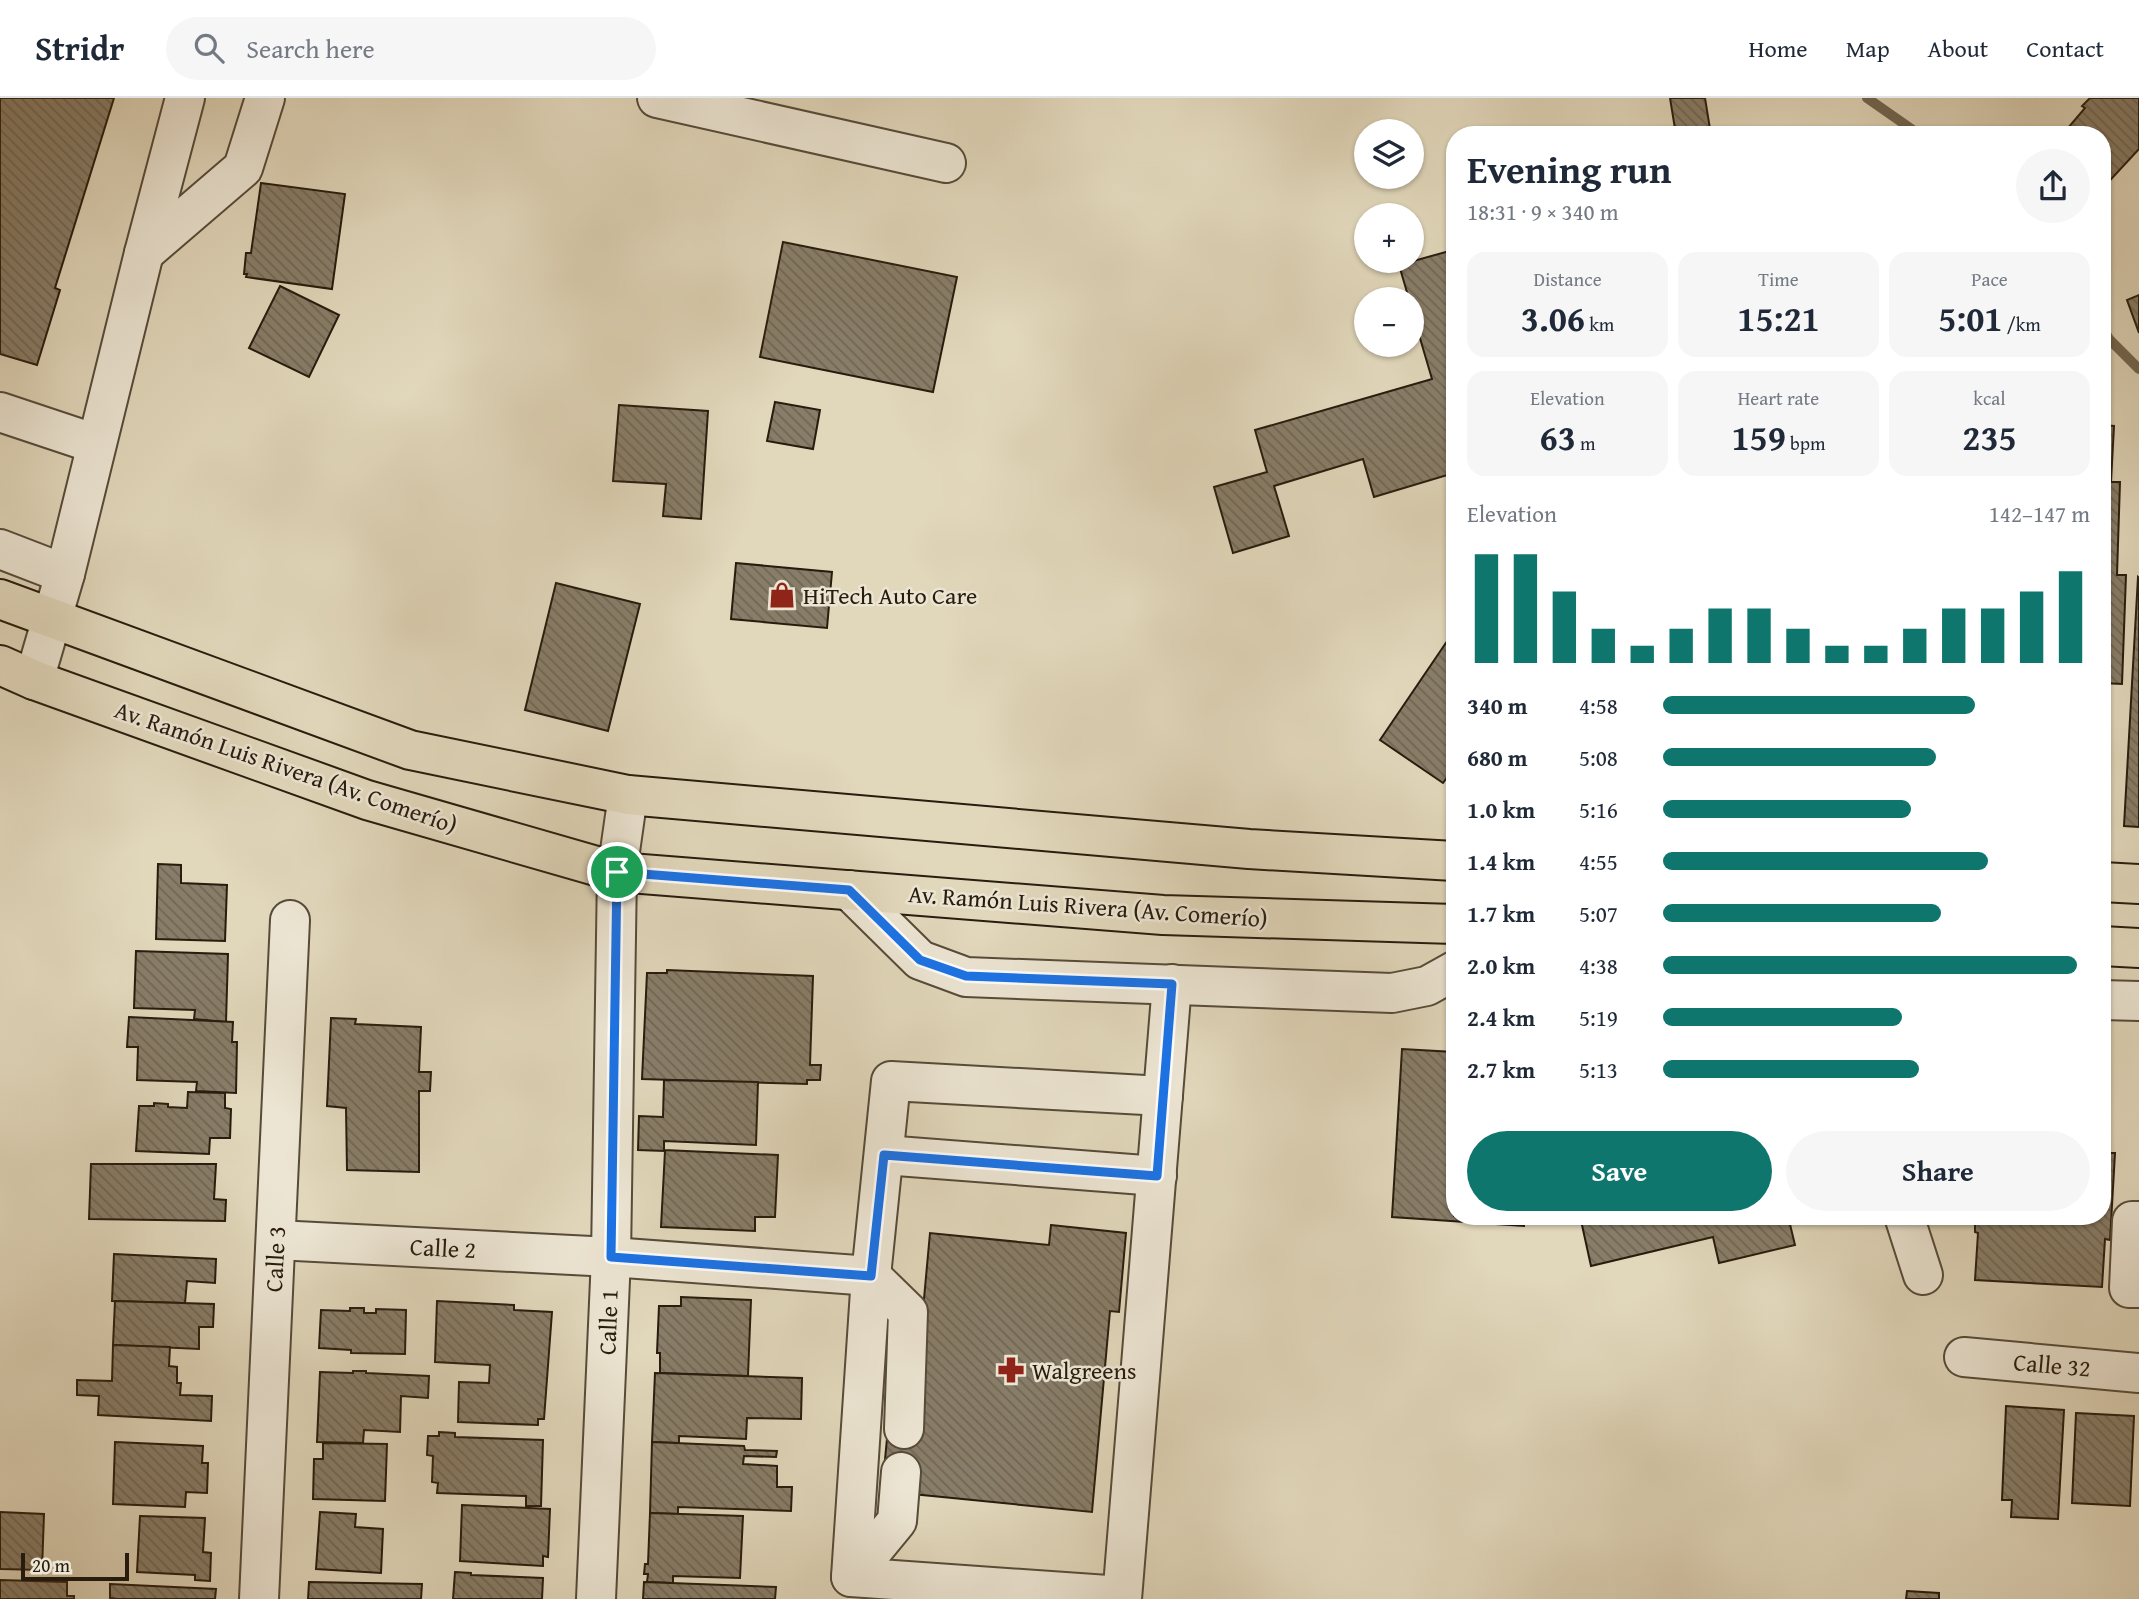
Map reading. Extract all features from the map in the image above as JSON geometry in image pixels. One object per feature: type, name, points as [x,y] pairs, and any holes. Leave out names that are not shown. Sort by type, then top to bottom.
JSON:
[{"type":"main road","points":[[0,599],[410,750],[628,795],[1249,849],[1446,861]]},
{"type":"main road","name":"Av. Ramón Luis Rivera (Av. Comerío)","points":[[17,673],[367,800],[617,872],[1163,915],[1446,924]]},
{"type":"main road","points":[[2111,882],[2139,884]]},
{"type":"main road","points":[[2111,946],[2139,948]]},
{"type":"street","points":[[17,673],[52,619],[184,98]]},
{"type":"street","points":[[144,253],[243,168],[265,98]]},
{"type":"street","points":[[657,98],[946,163]]},
{"type":"street","points":[[0,412],[96,444]]},
{"type":"street","points":[[0,549],[65,574]]},
{"type":"street","name":"Calle 1","points":[[596,1599],[611,1257],[617,872],[628,795]]},
{"type":"street","points":[[849,890],[920,960],[966,976],[1392,993],[1427,986],[1446,975]]},
{"type":"street","name":"Calle 3","points":[[260,1599],[290,919]]},
{"type":"street","points":[[851,1577],[1122,1597],[1172,984]]},
{"type":"street","points":[[2111,1000],[2139,1002]]},
{"type":"street","points":[[851,1577],[871,1276],[891,1081],[1163,1096]]},
{"type":"street","points":[[884,1155],[1157,1176]]},
{"type":"street","points":[[2139,1221],[2132,1221],[2129,1288],[2139,1288]]},
{"type":"street","points":[[1906,1225],[1923,1275]]},
{"type":"street","name":"Calle 2","points":[[276,1240],[611,1257],[871,1276]]},
{"type":"street","points":[[871,1276],[908,1312],[904,1429]]},
{"type":"street","name":"Calle 32","points":[[1964,1357],[2139,1373]]},
{"type":"street","points":[[851,1577],[897,1521],[901,1472]]},
{"type":"building","points":[[0,98],[114,98],[55,288],[60,290],[37,365],[0,354]]},
{"type":"building","points":[[1670,98],[1705,98],[1710,126],[1675,126]]},
{"type":"building","points":[[2090,98],[2139,98],[2139,149],[2111,179],[2111,126],[2070,126],[2085,108],[2082,106]]},
{"type":"building","points":[[261,183],[345,194],[332,289],[246,277],[246,253],[251,253]]},
{"type":"building","points":[[783,242],[957,277],[933,392],[760,357]]},
{"type":"building","points":[[1446,252],[1446,475],[1374,497],[1363,459],[1274,486],[1289,536],[1233,553],[1214,487],[1267,472],[1255,430],[1432,379],[1424,352],[1424,287],[1405,287],[1401,273],[1424,273],[1424,258]]},
{"type":"building","points":[[280,286],[339,315],[309,377],[249,348]]},
{"type":"building","points":[[2139,295],[2139,333],[2127,300]]},
{"type":"building","points":[[775,402],[820,410],[813,449],[767,441]]},
{"type":"building","points":[[619,405],[708,411],[701,519],[663,516],[666,484],[613,481]]},
{"type":"building","points":[[2111,426],[2114,426],[2111,482]]},
{"type":"building","points":[[2111,482],[2120,482],[2117,575],[2126,575],[2122,684],[2111,683]]},
{"type":"building","name":"HiTech Auto Care","points":[[736,563],[832,572],[827,628],[731,619]]},
{"type":"building","points":[[2139,578],[2139,827],[2124,826]]},
{"type":"building","points":[[556,583],[640,604],[608,731],[525,710]]},
{"type":"building","points":[[1446,643],[1446,779],[1443,783],[1380,740]]},
{"type":"building","points":[[158,864],[181,865],[181,883],[227,885],[225,941],[156,939]]},
{"type":"building","points":[[136,951],[228,954],[226,1022],[194,1019],[195,1010],[134,1008]]},
{"type":"building","points":[[667,970],[813,976],[810,1065],[821,1065],[820,1080],[807,1080],[807,1084],[642,1079],[647,973],[667,973]]},
{"type":"building","points":[[129,1017],[233,1022],[232,1042],[237,1042],[236,1093],[196,1091],[197,1082],[137,1080],[138,1047],[127,1047]]},
{"type":"building","points":[[331,1018],[356,1019],[355,1024],[421,1027],[419,1072],[431,1072],[430,1091],[419,1091],[419,1172],[347,1170],[346,1108],[327,1106]]},
{"type":"building","points":[[1402,1049],[1446,1052],[1446,1221],[1392,1217]]},
{"type":"building","points":[[664,1080],[758,1082],[756,1145],[664,1141],[664,1150],[778,1155],[775,1217],[755,1217],[755,1231],[661,1227],[665,1151],[638,1150],[639,1116],[663,1117]]},
{"type":"building","points":[[188,1092],[225,1093],[225,1108],[231,1109],[230,1138],[210,1138],[209,1154],[136,1151],[139,1106],[154,1106],[154,1103],[187,1108]]},
{"type":"building","points":[[2111,1153],[2115,1153],[2111,1223]]},
{"type":"building","points":[[91,1164],[216,1164],[214,1199],[226,1200],[225,1221],[89,1219]]},
{"type":"building","name":"Walgreens","points":[[1051,1225],[1126,1233],[1119,1312],[1110,1311],[1092,1512],[912,1494],[884,1470],[888,1428],[912,1430],[930,1233],[1049,1245]]},
{"type":"building","points":[[1582,1225],[1790,1225],[1795,1245],[1719,1263],[1713,1237],[1591,1266]]},
{"type":"building","points":[[1975,1225],[2111,1225],[2110,1240],[2105,1239],[2102,1287],[1975,1280],[1978,1233],[1975,1232]]},
{"type":"building","points":[[114,1254],[216,1259],[215,1283],[187,1281],[185,1303],[112,1301]]},
{"type":"building","points":[[681,1297],[751,1300],[748,1376],[660,1373],[660,1353],[657,1353],[659,1306],[681,1306]]},
{"type":"building","points":[[115,1301],[214,1304],[213,1327],[199,1327],[199,1349],[113,1345]]},
{"type":"building","points":[[437,1301],[514,1305],[514,1310],[552,1312],[544,1419],[538,1419],[538,1425],[458,1422],[459,1382],[489,1383],[490,1365],[435,1362]]},
{"type":"building","points":[[350,1308],[364,1308],[364,1313],[376,1313],[376,1309],[406,1310],[405,1354],[351,1353],[351,1350],[319,1348],[321,1310],[350,1311]]},
{"type":"building","points":[[113,1345],[170,1347],[169,1366],[177,1367],[177,1383],[181,1383],[180,1395],[212,1396],[211,1421],[98,1415],[99,1396],[77,1395],[77,1380],[112,1381]]},
{"type":"building","points":[[353,1371],[429,1376],[428,1398],[401,1396],[400,1432],[364,1430],[363,1443],[317,1442],[320,1372]]},
{"type":"building","points":[[655,1373],[802,1378],[801,1419],[747,1418],[746,1439],[679,1436],[679,1443],[652,1442]]},
{"type":"building","points":[[2006,1406],[2064,1410],[2058,1519],[2011,1517],[2012,1500],[2002,1500]]},
{"type":"building","points":[[2076,1413],[2134,1416],[2130,1506],[2072,1503]]},
{"type":"building","points":[[439,1432],[455,1433],[455,1437],[543,1440],[541,1506],[526,1506],[526,1496],[437,1493],[438,1483],[432,1482],[433,1456],[427,1455],[428,1436],[439,1436]]},
{"type":"building","points":[[115,1442],[203,1446],[202,1463],[208,1463],[207,1493],[186,1492],[185,1507],[113,1504]]},
{"type":"building","points":[[652,1442],[744,1446],[745,1450],[777,1451],[776,1457],[744,1456],[743,1464],[777,1466],[777,1487],[792,1487],[791,1511],[678,1507],[678,1514],[650,1513]]},
{"type":"building","points":[[323,1443],[387,1444],[385,1501],[313,1499],[314,1459],[323,1459]]},
{"type":"building","points":[[462,1505],[550,1509],[548,1557],[543,1556],[543,1566],[460,1561]]},
{"type":"building","points":[[0,1512],[44,1514],[42,1570],[0,1569]]},
{"type":"building","points":[[320,1512],[356,1514],[355,1527],[383,1529],[381,1573],[316,1569]]},
{"type":"building","points":[[650,1513],[743,1516],[740,1578],[673,1576],[673,1583],[647,1582],[648,1574],[644,1574],[645,1564],[648,1564]]},
{"type":"building","points":[[140,1516],[205,1518],[203,1552],[211,1553],[210,1581],[195,1580],[195,1575],[137,1572]]},
{"type":"building","points":[[455,1572],[543,1578],[542,1599],[453,1599]]},
{"type":"building","points":[[0,1580],[67,1582],[67,1596],[74,1596],[74,1599],[0,1599]]},
{"type":"building","points":[[309,1582],[422,1584],[421,1599],[308,1599]]},
{"type":"building","points":[[644,1582],[776,1587],[775,1599],[643,1599]]},
{"type":"building","points":[[110,1584],[216,1589],[215,1599],[117,1599],[110,1598]]},
{"type":"building","points":[[1907,1591],[1939,1593],[1939,1599],[1906,1599]]},
{"type":"waterway","points":[[1867,98],[1907,126]]},
{"type":"waterway","points":[[2111,341],[2139,369]]},
{"type":"place","name":"HiTech Auto Care","points":[[782,595]]},
{"type":"place","name":"Walgreens","points":[[1011,1370]]},
{"type":"route","points":[[617,872],[849,890],[920,960],[966,976],[1172,984],[1157,1176],[884,1155],[871,1276],[611,1257],[617,872]]}]
